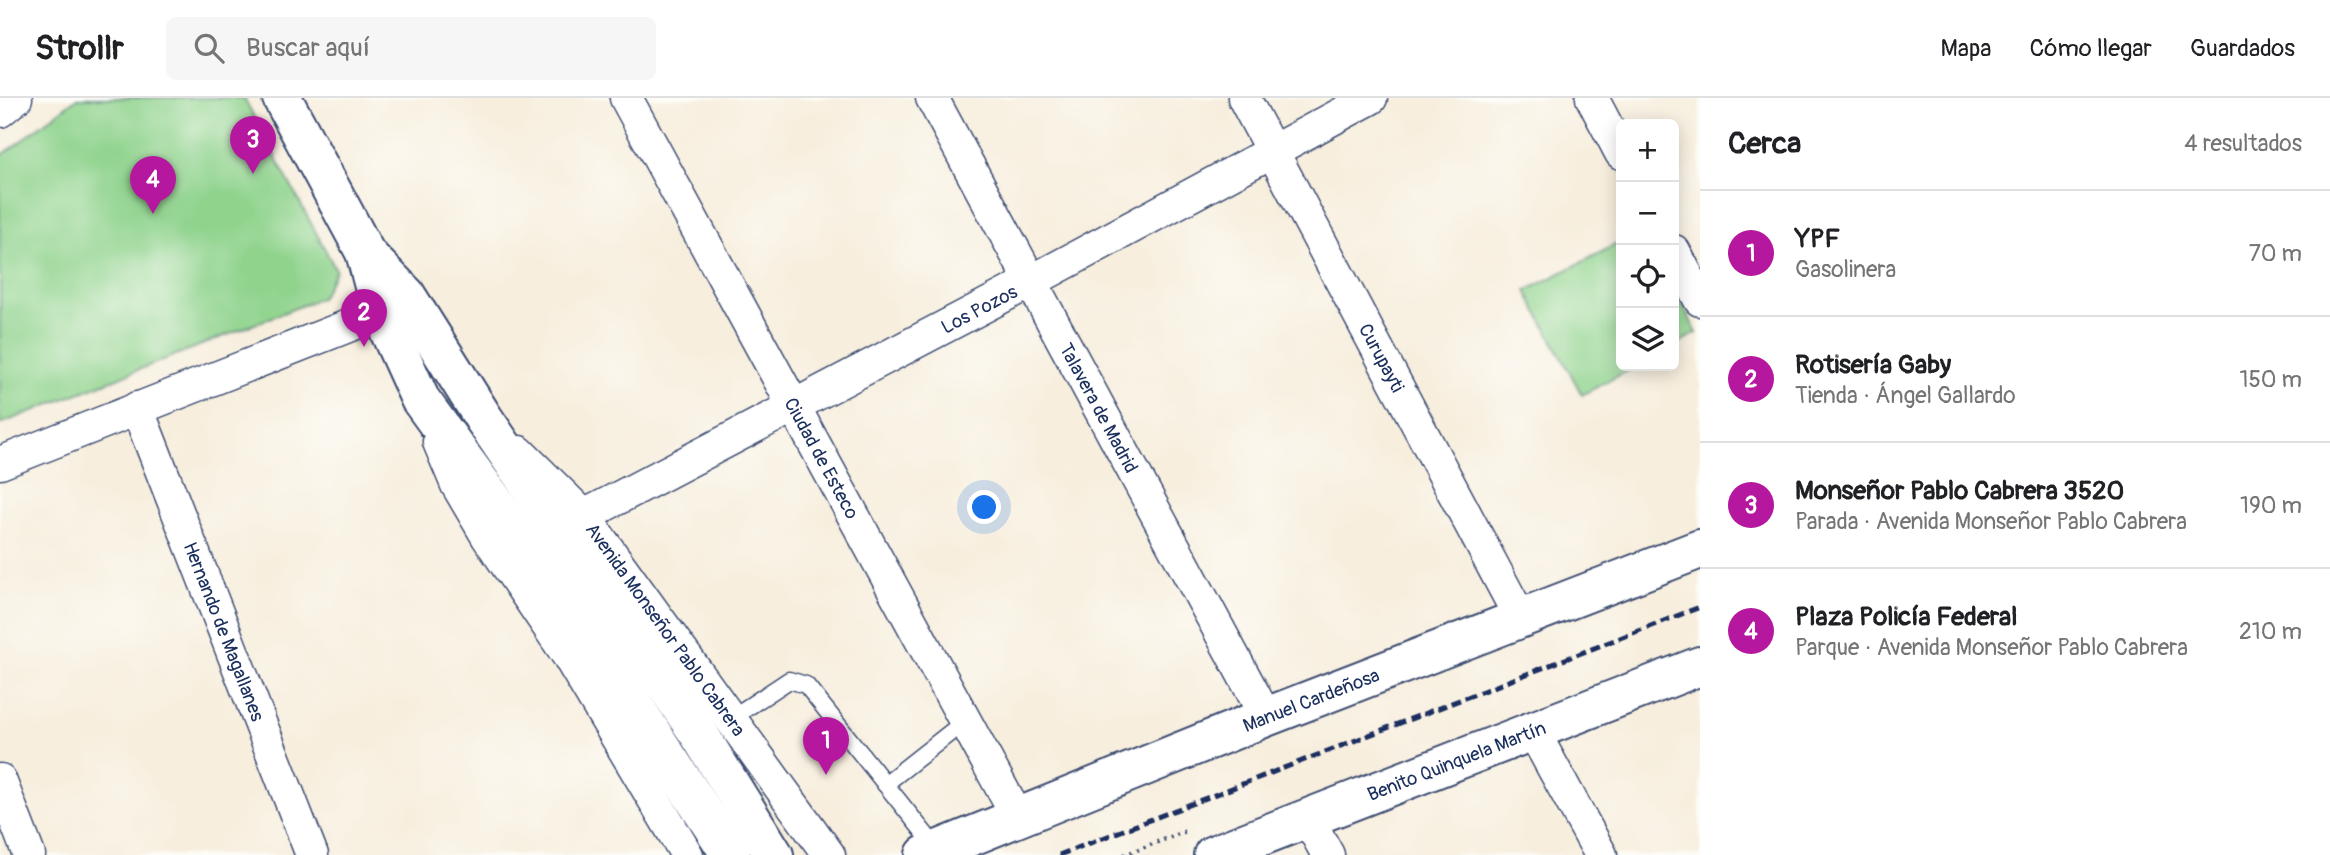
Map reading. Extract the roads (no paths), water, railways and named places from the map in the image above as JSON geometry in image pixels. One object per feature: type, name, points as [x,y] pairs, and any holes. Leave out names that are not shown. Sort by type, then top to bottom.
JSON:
[{"type":"main road","name":"Avenida Monseñor Pablo Cabrera","points":[[282,98],[366,254],[381,313],[420,399],[563,596],[732,855]]},
{"type":"main road","name":"Avenida Monseñor Pablo Cabrera","points":[[366,254],[406,295],[484,419],[668,688],[774,855]]},
{"type":"main road","name":"Manuel Cardeñosa","points":[[932,853],[1266,717],[1700,549]]},
{"type":"main road","name":"Benito Quinquela Martín","points":[[1213,855],[1700,666]]},
{"type":"street","points":[[0,111],[16,98]]},
{"type":"street","name":"Ciudad de Esteco","points":[[626,98],[1018,818]]},
{"type":"street","name":"Talavera de Madrid","points":[[932,98],[1266,717]]},
{"type":"street","name":"Curupayti","points":[[1244,98],[1521,619]]},
{"type":"street","name":"Los Pozos","points":[[584,516],[1273,153],[1371,98]]},
{"type":"street","points":[[1592,98],[1616,144]]},
{"type":"street","points":[[1679,260],[1700,300]]},
{"type":"street","points":[[0,463],[381,313]]},
{"type":"street","name":"Avenida Monseñor Pablo Cabrera","points":[[420,399],[457,485],[487,536],[576,668],[687,855]]},
{"type":"street","name":"Hernando de Magallanes","points":[[137,408],[312,855]]},
{"type":"street","name":"Avenida Monseñor Pablo Cabrera","points":[[484,419],[584,516],[830,855]]},
{"type":"street","points":[[1533,731],[1601,855]]},
{"type":"street","points":[[0,780],[29,855]]},
{"type":"street","points":[[1308,819],[1328,855]]},
{"type":"lane","points":[[730,719],[789,680],[806,685],[885,784],[932,853]]},
{"type":"lane","points":[[885,784],[965,721]]},
{"type":"railway","points":[[1059,855],[1700,607]]},
{"type":"place","name":"Monseñor Pablo Cabrera 3520","points":[[253,174]]},
{"type":"place","name":"Plaza Policía Federal","points":[[153,214]]},
{"type":"place","name":"Rotisería Gaby","points":[[364,347]]},
{"type":"place","name":"YPF","points":[[826,775]]}]
